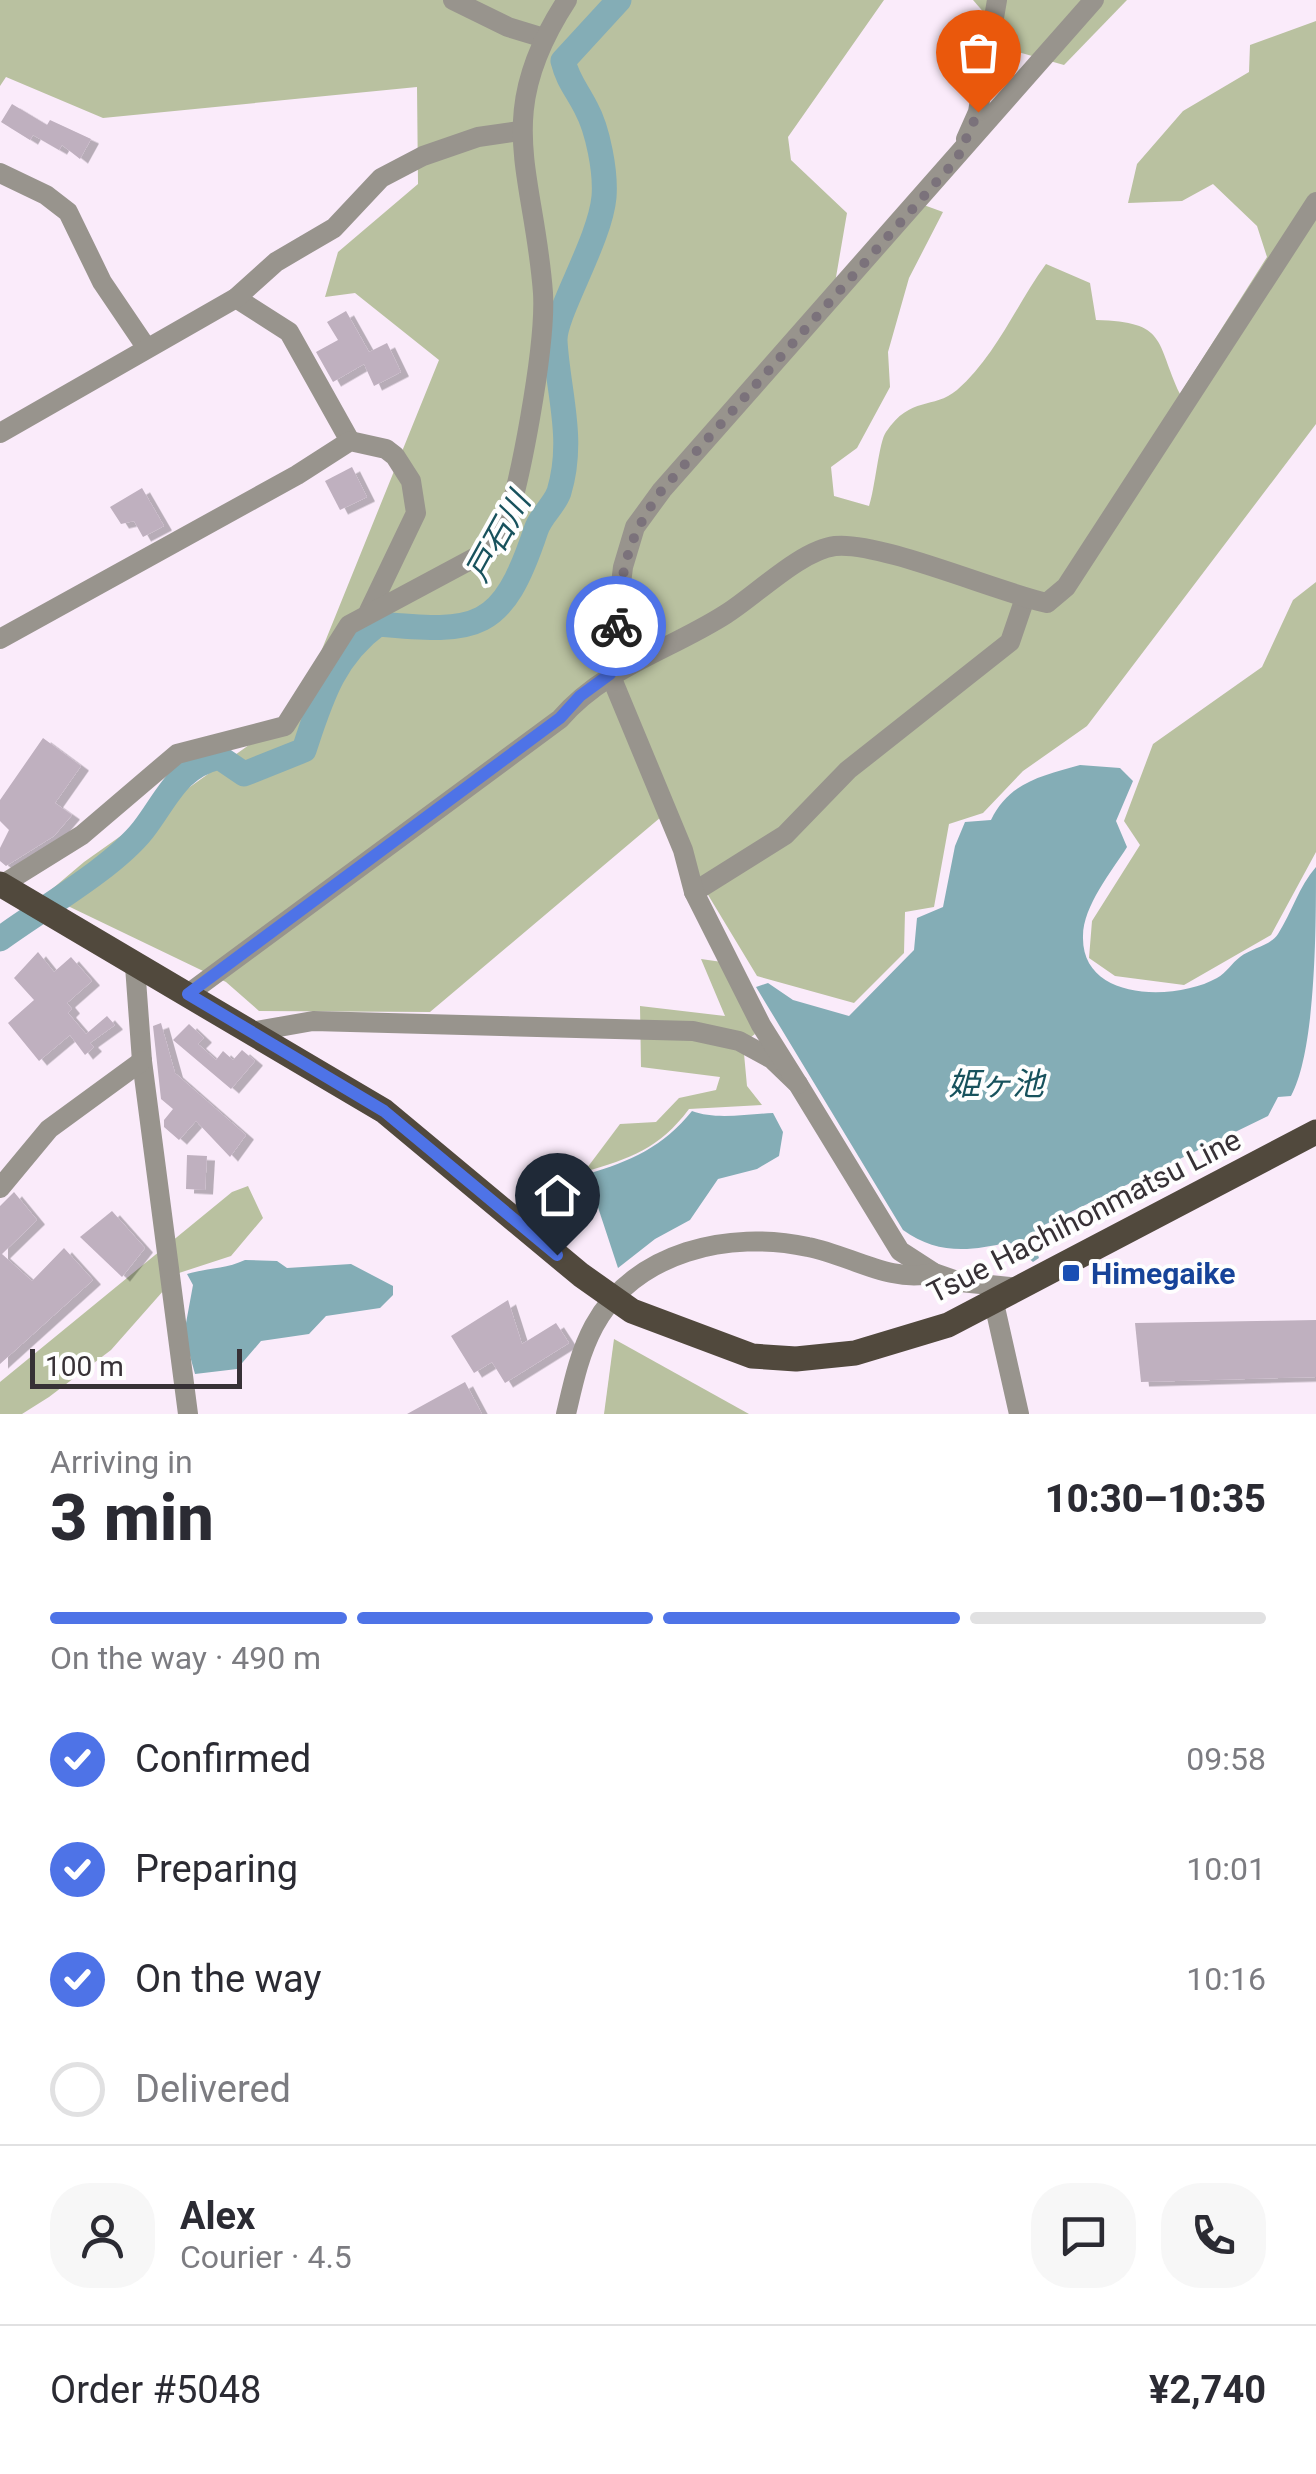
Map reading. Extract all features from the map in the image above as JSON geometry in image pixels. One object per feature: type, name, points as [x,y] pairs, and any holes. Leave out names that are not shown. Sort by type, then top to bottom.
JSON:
[{"type":"main road","name":"Tsue Hachihonmatsu Line","points":[[3,887],[384,1111],[614,1298],[658,1324],[725,1348],[796,1360],[897,1343],[994,1303],[1316,1132]]},
{"type":"street","points":[[453,0],[508,27],[544,38]]},
{"type":"street","points":[[3,887],[82,834],[177,754],[285,726],[349,625],[490,550],[507,524],[530,411],[543,297],[520,131],[533,62],[567,0]]},
{"type":"street","points":[[957,159],[978,112],[997,0]]},
{"type":"street","points":[[1022,1288],[960,1282],[934,1273],[900,1251],[761,1026],[694,892],[683,850],[610,674],[623,567],[635,527],[662,490],[1094,0]]},
{"type":"street","points":[[0,433],[146,346],[236,298],[276,262],[334,228],[381,178],[423,156],[478,137],[520,131]]},
{"type":"street","points":[[0,173],[46,194],[68,212],[102,282],[146,346]]},
{"type":"street","points":[[188,994],[560,718],[580,696],[610,674],[724,616],[812,554],[836,545],[1047,603],[1066,587],[1316,202]]},
{"type":"street","points":[[236,298],[289,332],[350,442]]},
{"type":"street","points":[[0,639],[350,442],[386,448],[395,456],[411,481],[416,514],[369,611]]},
{"type":"street","points":[[694,892],[785,835],[848,770],[1010,642],[1025,598]]},
{"type":"street","points":[[135,966],[142,1061],[188,1414]]},
{"type":"street","points":[[251,1032],[313,1022],[692,1031],[738,1041],[772,1059],[798,1084]]},
{"type":"street","points":[[0,1188],[49,1130],[142,1061]]},
{"type":"street","points":[[566,1414],[576,1369],[594,1326],[614,1298],[655,1262],[726,1243],[772,1240],[812,1247],[914,1278],[934,1273]]},
{"type":"street","points":[[994,1303],[1019,1414]]},
{"type":"green space","points":[[0,0],[884,0],[788,137],[791,160],[847,213],[835,283],[910,200],[943,212],[909,278],[888,352],[890,387],[857,448],[831,467],[834,496],[869,506],[886,432],[904,413],[948,396],[971,377],[1046,264],[1090,283],[1096,320],[1148,330],[1161,348],[1180,394],[1267,257],[1257,226],[1213,184],[1182,201],[1128,203],[1137,164],[1183,111],[1249,72],[1250,45],[1316,21],[1316,424],[1087,726],[1023,771],[983,813],[949,824],[934,907],[905,912],[904,953],[854,1003],[757,976],[661,817],[430,1012],[259,1011],[226,982],[45,895],[84,862],[297,711],[439,360],[355,293],[325,297],[338,252],[418,184],[417,87],[103,118],[6,77],[0,86]]},
{"type":"green space","points":[[973,0],[1127,0],[1064,65],[1018,52]]},
{"type":"green space","points":[[1316,582],[1316,852],[1271,935],[1184,985],[1115,976],[1089,958],[1092,921],[1140,845],[1124,821],[1153,744],[1262,667],[1293,600]]},
{"type":"green space","points":[[701,959],[722,962],[755,1034],[743,1043],[747,1086],[762,1105],[689,1109],[655,1143],[584,1172],[620,1124],[656,1122],[679,1098],[716,1090],[720,1077],[641,1067],[640,1006],[725,1016]]},
{"type":"green space","points":[[248,1186],[263,1218],[231,1256],[179,1273],[111,1350],[22,1414],[0,1414],[0,1382],[232,1192]]},
{"type":"green space","points":[[614,1339],[749,1414],[604,1414]]},
{"type":"water","name":"姫ヶ池","points":[[1080,765],[1120,768],[1133,781],[1116,821],[1127,847],[1093,901],[1084,925],[1087,958],[1097,974],[1114,984],[1156,992],[1199,986],[1217,978],[1240,957],[1275,938],[1316,867],[1313,987],[1299,1075],[1291,1096],[1278,1097],[1268,1116],[1038,1228],[1033,1241],[1039,1258],[1033,1262],[1009,1242],[967,1249],[940,1247],[903,1230],[756,987],[768,983],[793,1000],[849,1016],[914,950],[917,918],[943,907],[955,846],[965,822],[991,820],[1007,797],[1028,782]]},
{"type":"water","points":[[692,1111],[721,1116],[773,1113],[783,1132],[779,1156],[757,1169],[718,1179],[690,1220],[655,1239],[618,1268],[587,1174],[645,1151],[670,1134]]},
{"type":"water","points":[[245,1260],[277,1261],[287,1268],[351,1264],[393,1286],[393,1295],[380,1308],[326,1316],[309,1334],[261,1341],[237,1369],[195,1374],[184,1334],[193,1285],[187,1274]]},
{"type":"building","points":[[12,104],[47,125],[50,120],[91,139],[80,159],[62,145],[59,150],[33,135],[30,140],[1,122]]},
{"type":"building","points":[[346,311],[369,352],[387,343],[401,372],[374,386],[364,364],[333,382],[316,352],[338,340],[327,322]]},
{"type":"building","points":[[352,467],[367,497],[340,510],[325,481]]},
{"type":"building","points":[[142,488],[164,526],[143,537],[134,521],[121,524],[110,507]]},
{"type":"building","points":[[43,738],[81,766],[55,803],[72,815],[54,836],[6,866],[0,861],[0,848],[9,830],[0,821],[0,800]]},
{"type":"building","points":[[38,952],[54,972],[71,957],[92,981],[67,1003],[72,1009],[68,1013],[86,1034],[107,1016],[115,1025],[90,1043],[94,1047],[85,1055],[70,1035],[39,1061],[8,1023],[34,1000],[14,978]]},
{"type":"building","points":[[161,1023],[175,1073],[246,1135],[230,1157],[196,1121],[179,1140],[164,1127],[164,1120],[173,1109],[161,1099],[153,1026]]},
{"type":"building","points":[[189,1024],[204,1038],[198,1044],[216,1060],[223,1051],[233,1060],[242,1050],[255,1061],[231,1089],[173,1040]]},
{"type":"building","points":[[187,1155],[207,1156],[205,1190],[186,1189]]},
{"type":"building","points":[[14,1192],[37,1220],[2,1254],[32,1281],[64,1248],[93,1280],[0,1364],[0,1206]]},
{"type":"building","points":[[112,1211],[145,1248],[122,1277],[80,1237]]},
{"type":"building","points":[[508,1300],[522,1344],[556,1323],[569,1343],[505,1383],[492,1362],[474,1373],[451,1336]]},
{"type":"building","points":[[1316,1320],[1316,1377],[1141,1382],[1135,1323]]},
{"type":"building","points":[[465,1382],[482,1414],[407,1414]]},
{"type":"waterway","name":"戸石川","points":[[0,939],[114,859],[193,768],[219,757],[244,774],[304,750],[339,665],[378,624],[463,625],[482,619],[511,589],[538,525],[559,492],[564,472],[566,435],[555,341],[562,313],[595,234],[604,197],[594,128],[563,61],[619,0]]},
{"type":"way so far","points":[[616,626],[623,567],[635,527],[662,490],[957,159],[978,112]]},
{"type":"place","name":"Himegaike","points":[[1071,1273]]},
{"type":"route","points":[[557,1255],[384,1111],[188,994],[560,718],[580,696],[610,674],[616,626]]}]
